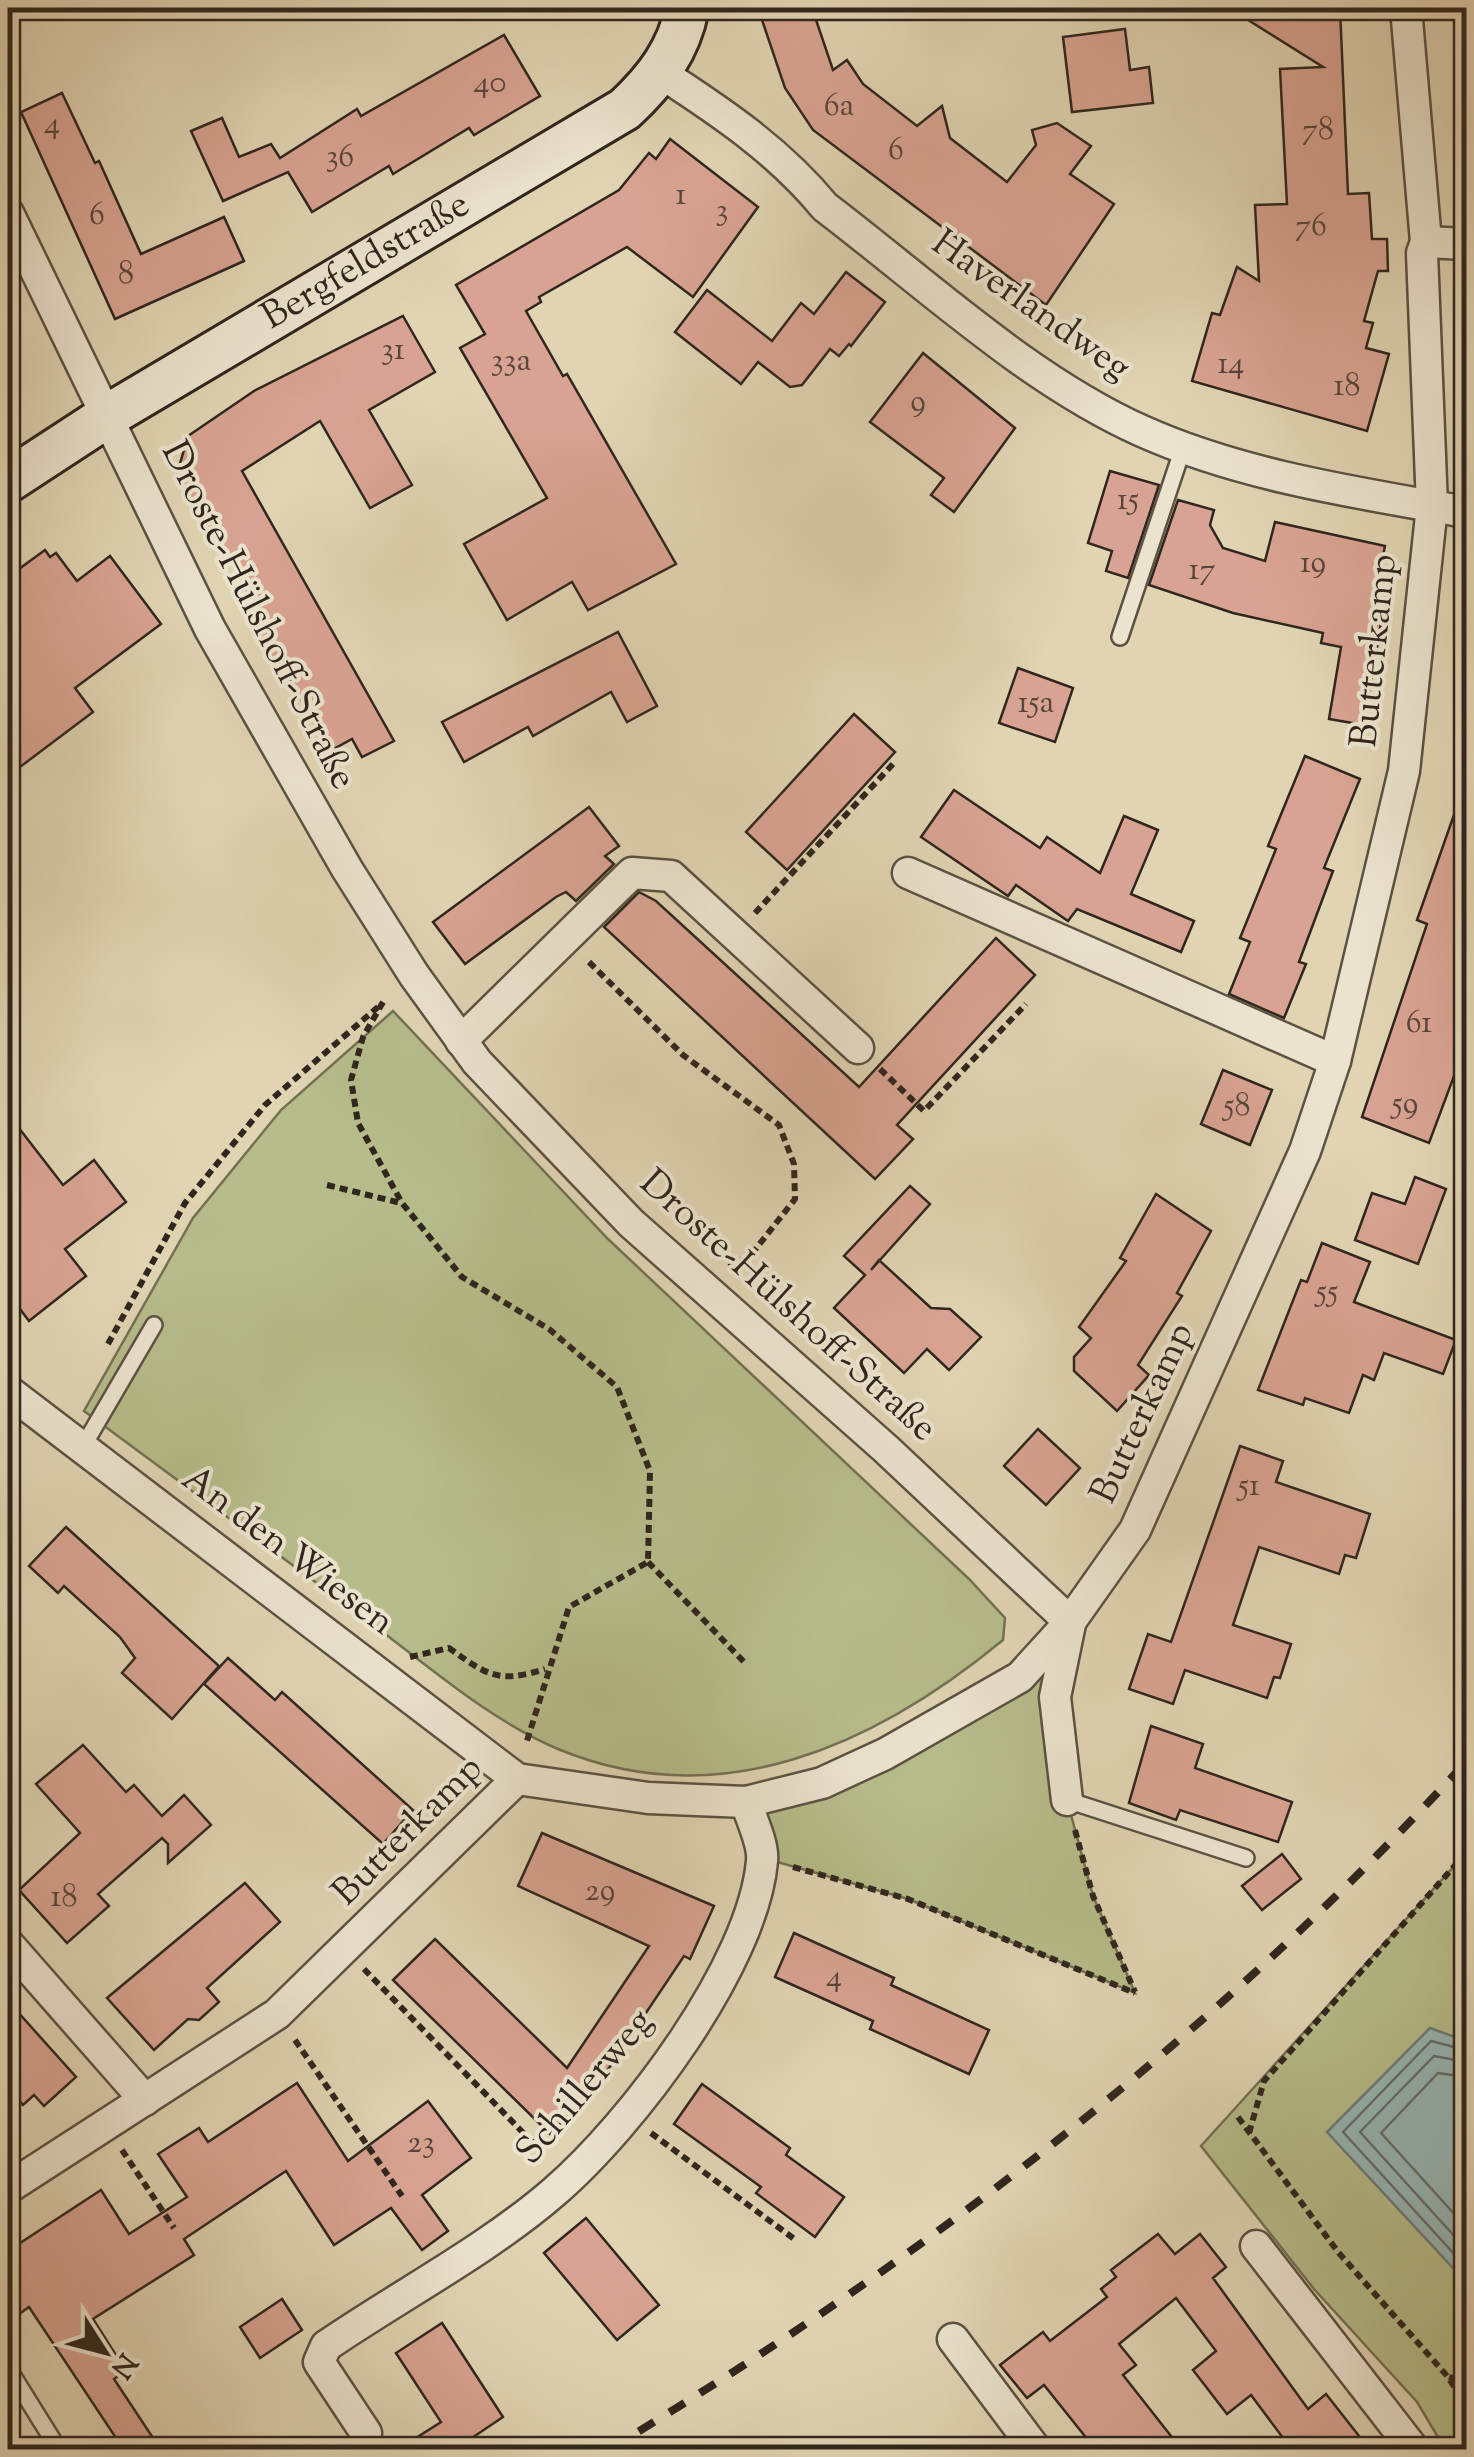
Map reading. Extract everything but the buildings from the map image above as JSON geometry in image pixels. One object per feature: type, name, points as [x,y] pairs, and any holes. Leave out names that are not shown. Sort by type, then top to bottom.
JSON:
[{"type":"street","name":"Bergfeldstraße","points":[[8,481],[110,415],[625,109],[661,72],[684,26],[688,8]]},
{"type":"street","name":"Butterkamp","points":[[8,2188],[277,2014],[346,1951],[517,1779],[648,1798],[746,1802],[822,1783],[886,1754],[1020,1676],[1070,1622],[1135,1530],[1184,1430],[1305,1151],[1335,1061],[1404,772],[1432,506],[1422,253],[1426,242],[1406,8]]},
{"type":"street","name":"Haverlandweg","points":[[661,72],[796,171],[826,206],[1073,394],[1144,432],[1270,473],[1466,512]]},
{"type":"street","name":"Droste-Hülshoff-Straße","points":[[8,213],[110,415],[210,628],[302,795],[414,976],[462,1041],[631,1223],[1070,1622]]},
{"type":"street","points":[[1426,242],[1466,244]]},
{"type":"street","points":[[908,872],[1335,1061]]},
{"type":"street","points":[[462,1041],[632,873],[671,876],[858,1048]]},
{"type":"street","name":"An den Wiesen","points":[[8,1391],[517,1779]]},
{"type":"street","name":"Butterkamp","points":[[1067,1800],[1055,1697],[1070,1622]]},
{"type":"street","points":[[746,1802],[763,1858]]},
{"type":"street","name":"Schillerweg","points":[[366,2433],[319,2362],[326,2346],[552,2194],[626,2115],[683,2039],[722,1976],[747,1926],[763,1858]]},
{"type":"street","points":[[8,1944],[145,2100]]},
{"type":"street","points":[[1256,2246],[1414,2450]]},
{"type":"street","points":[[952,2338],[1036,2450]]},
{"type":"lane","points":[[1120,637],[1184,445]]},
{"type":"lane","points":[[81,1450],[154,1325]]},
{"type":"lane","points":[[1067,1800],[1246,1858]]},
{"type":"lane","points":[[8,2368],[54,2442]]},
{"type":"path","points":[[734,936],[893,764]]},
{"type":"path","points":[[566,940],[683,1055],[779,1125],[794,1164],[795,1200],[751,1256],[727,1267],[718,1300]]},
{"type":"path","points":[[102,1356],[185,1204],[266,1104],[414,976]]},
{"type":"path","points":[[383,1002],[363,1038],[351,1080],[358,1123],[402,1203],[462,1277],[548,1328],[617,1387],[650,1471],[648,1562],[745,1663]]},
{"type":"path","points":[[858,1048],[924,1111],[1026,1004]]},
{"type":"path","points":[[327,1185],[402,1203]]},
{"type":"path","points":[[533,1718],[568,1607],[648,1562]]},
{"type":"path","points":[[391,1680],[412,1654],[449,1648],[488,1676],[516,1678],[546,1668]]},
{"type":"path","points":[[763,1858],[908,1899],[1136,1993],[1093,1896],[1067,1800]]},
{"type":"path","points":[[1249,2134],[1264,2082],[1466,1853]]},
{"type":"path","points":[[346,1951],[536,2145]]},
{"type":"path","points":[[277,2014],[402,2196]]},
{"type":"path","points":[[626,2115],[797,2241]]},
{"type":"path","points":[[1238,2117],[1338,2252],[1448,2377],[1466,2406]]},
{"type":"path","points":[[105,2124],[174,2228]]},
{"type":"path","points":[[1448,2377],[1466,2382]]},
{"type":"green space","points":[[393,1011],[608,1239],[969,1579],[1005,1618],[1003,1640],[903,1710],[850,1738],[794,1759],[737,1772],[679,1775],[619,1768],[558,1749],[482,1706],[84,1411],[193,1218],[281,1110]]},
{"type":"green space","points":[[1070,1622],[1067,1800],[1093,1896],[1135,1993],[908,1899],[763,1858],[746,1802],[958,1713]]},
{"type":"green space","points":[[1466,1853],[1466,2449],[1445,2449],[1417,2402],[1314,2289],[1201,2146]]},
{"type":"water","points":[[1430,2028],[1466,2041],[1466,2282],[1327,2132]]},
{"type":"railway","points":[[608,2450],[840,2301],[1062,2137],[1271,1957],[1371,1862],[1466,1762]]}]
